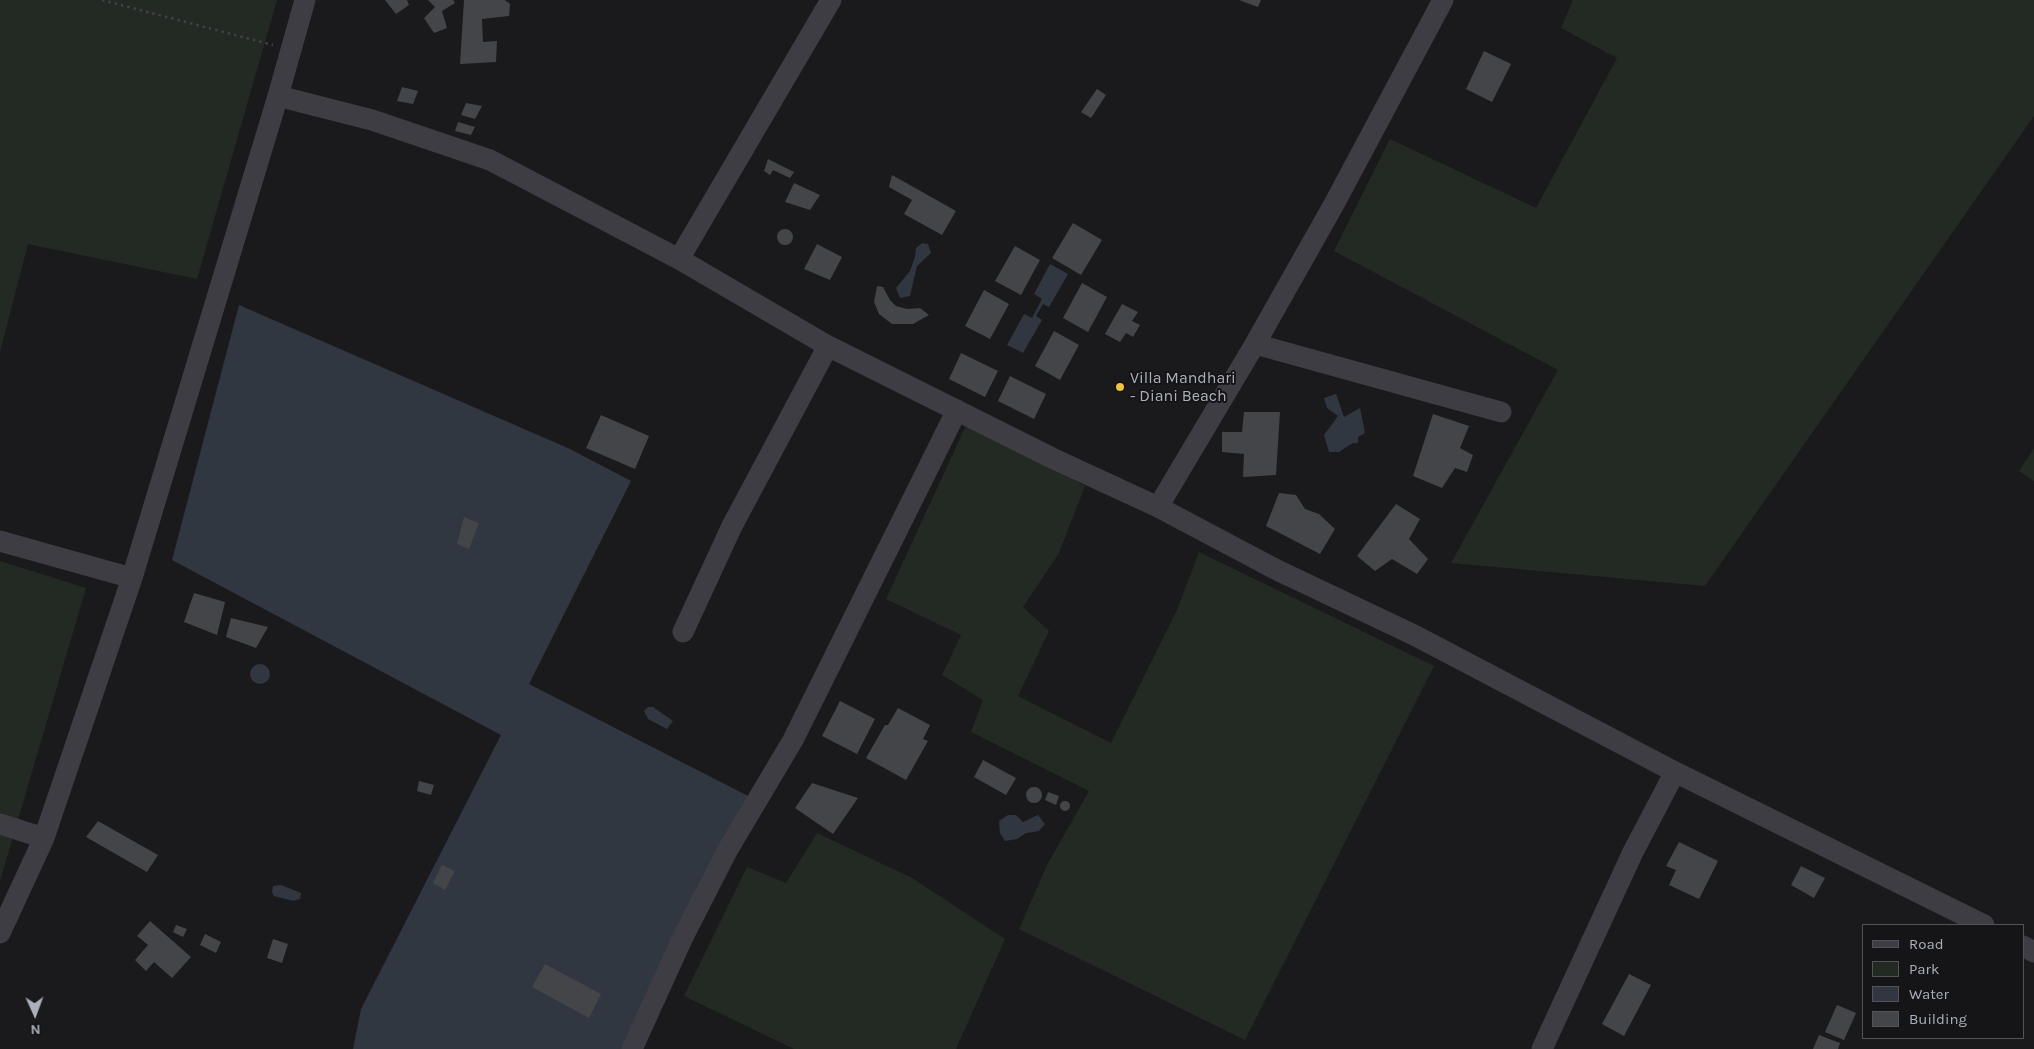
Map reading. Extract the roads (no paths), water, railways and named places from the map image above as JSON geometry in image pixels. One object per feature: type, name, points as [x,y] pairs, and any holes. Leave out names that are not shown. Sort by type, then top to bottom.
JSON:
[{"type":"street","points":[[0,933],[44,838],[132,578],[278,96],[305,0]]},
{"type":"street","points":[[679,260],[831,0]]},
{"type":"street","points":[[1158,507],[1255,344],[1333,206],[1443,0]]},
{"type":"street","points":[[278,96],[372,120],[490,160],[679,260],[828,346],[1052,458],[1158,507],[1277,570],[1414,635],[1675,772],[1982,924]]},
{"type":"street","points":[[1255,344],[1501,412]]},
{"type":"street","points":[[683,632],[732,526],[828,346]]},
{"type":"street","points":[[632,1049],[692,920],[727,851],[801,723],[957,410]]},
{"type":"street","points":[[0,541],[132,578]]},
{"type":"street","points":[[1542,1049],[1634,852],[1675,772]]},
{"type":"street","points":[[0,824],[44,838]]},
{"type":"water","points":[[922,243],[928,244],[931,253],[917,266],[910,296],[900,298],[896,288],[910,271],[916,248]]},
{"type":"water","points":[[1050,264],[1068,274],[1049,307],[1043,304],[1036,316],[1042,320],[1023,353],[1007,345],[1024,314],[1032,318],[1042,299],[1034,294]]},
{"type":"water","points":[[239,305],[570,449],[631,481],[529,684],[752,798],[624,1049],[353,1049],[361,1009],[501,735],[172,560]]},
{"type":"water","points":[[1336,394],[1344,417],[1360,408],[1365,433],[1358,437],[1358,443],[1353,443],[1339,452],[1329,452],[1324,435],[1338,416],[1327,408],[1324,398]]},
{"type":"water","points":[[260,664],[267,667],[270,674],[267,681],[260,684],[253,681],[250,674],[253,667]]},
{"type":"water","points":[[648,707],[653,707],[673,721],[667,729],[648,719],[644,711]]},
{"type":"water","points":[[1008,815],[1016,815],[1023,822],[1038,815],[1045,824],[1039,831],[1026,833],[1017,839],[1005,841],[1000,833],[999,821]]},
{"type":"water","points":[[281,885],[301,893],[300,899],[293,901],[274,896],[272,892],[273,886]]},
{"type":"place","name":"Villa Mandhari - Diani Beach","points":[[1120,387]]}]
